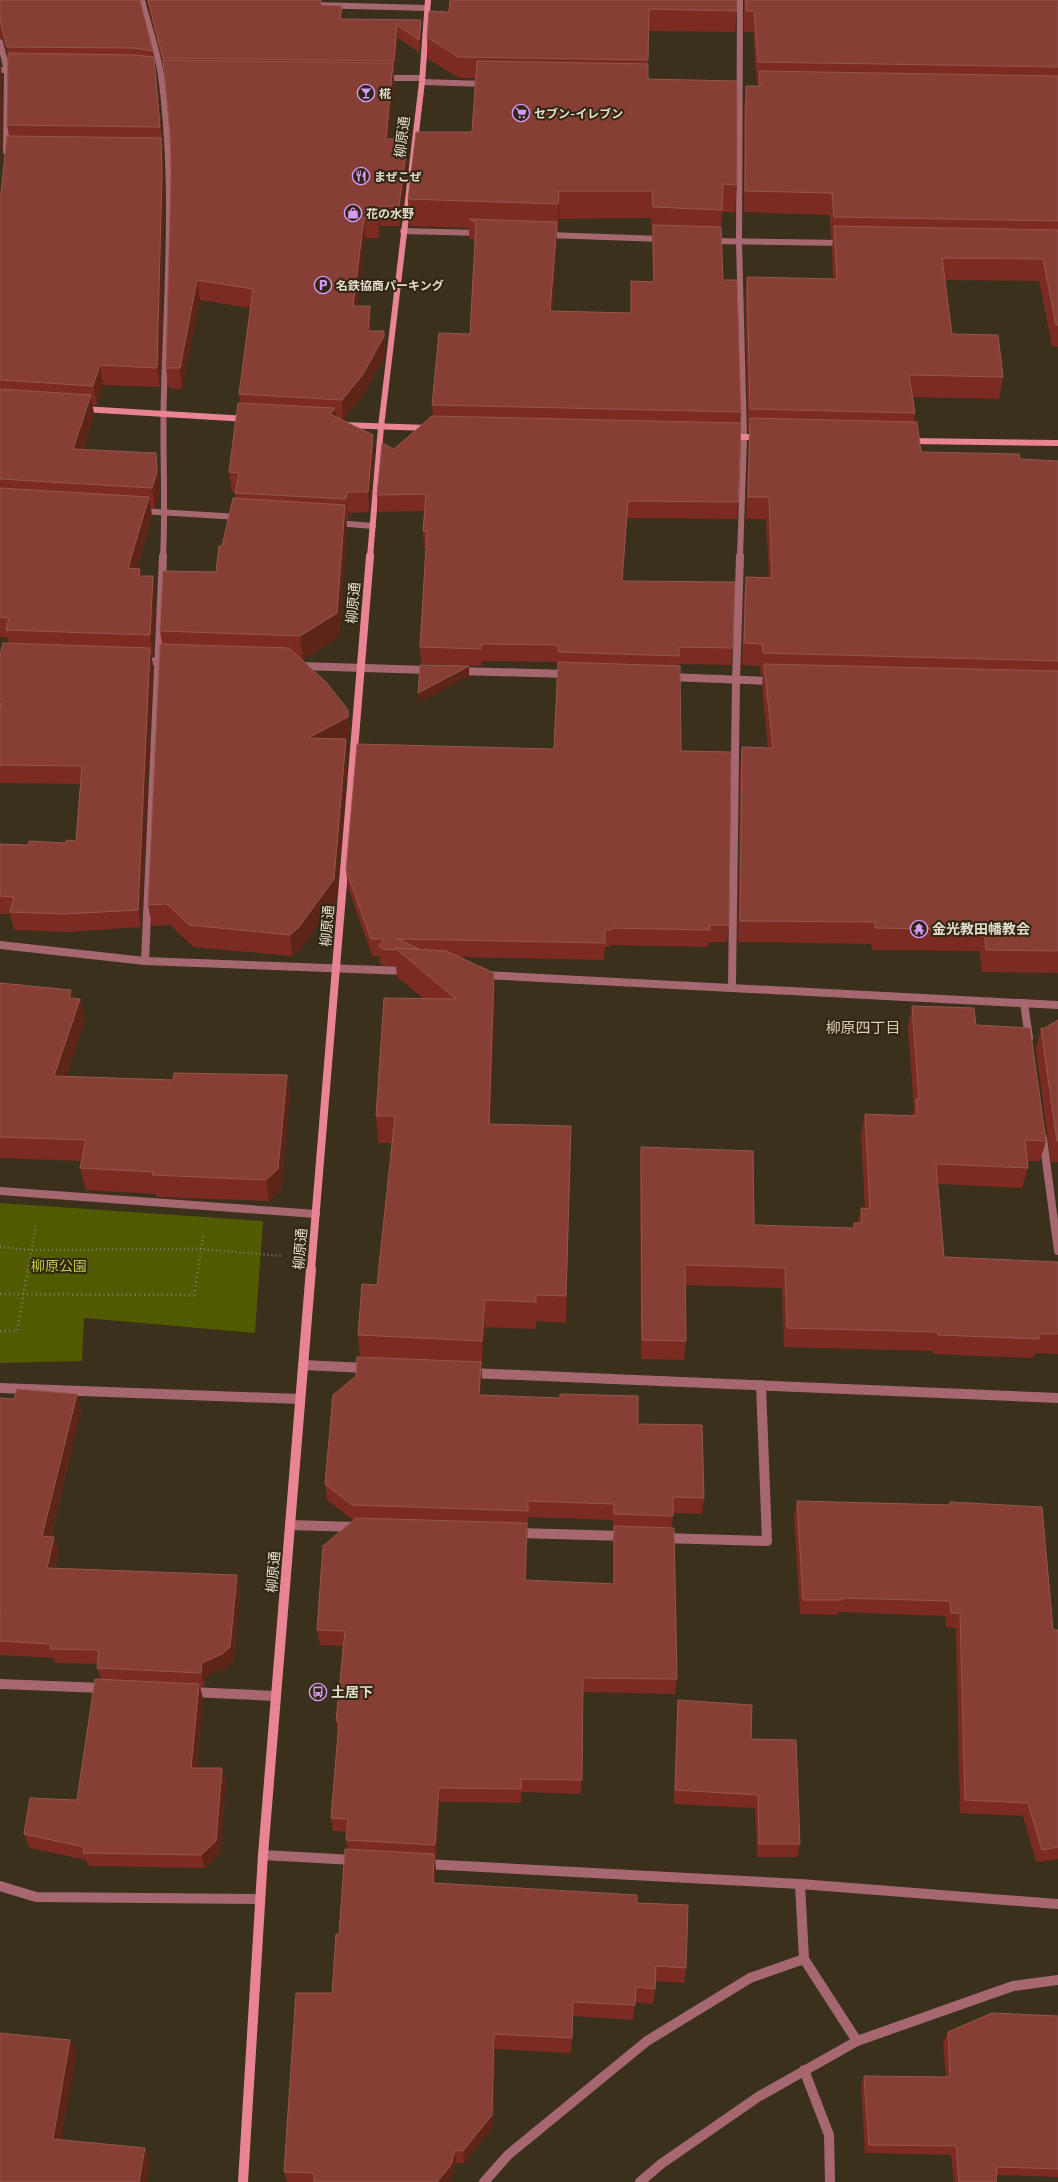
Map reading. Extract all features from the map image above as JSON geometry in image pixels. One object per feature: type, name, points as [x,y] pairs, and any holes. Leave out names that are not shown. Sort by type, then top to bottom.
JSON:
[{"type":"street","name":"柳原通","points":[[243,2182],[263,1855],[381,427],[422,80],[428,0]]},
{"type":"street","points":[[732,986],[736,680],[744,437],[739,242],[741,89],[740,0]]},
{"type":"street","points":[[145,961],[157,661],[165,513],[163,414],[169,208],[168,153],[158,75],[143,1],[151,2]]},
{"type":"street","points":[[309,5],[427,8]]},
{"type":"street","points":[[0,42],[8,70],[3,151],[5,158]]},
{"type":"street","points":[[0,70],[23,70]]},
{"type":"street","points":[[158,75],[169,75]]},
{"type":"street","points":[[374,78],[494,84]]},
{"type":"street","points":[[733,88],[749,89]]},
{"type":"street","points":[[3,151],[14,151]]},
{"type":"street","points":[[160,153],[168,153]]},
{"type":"street","points":[[403,231],[489,234]]},
{"type":"street","points":[[544,235],[669,240]]},
{"type":"street","points":[[700,240],[851,244]]},
{"type":"street","points":[[78,409],[256,420]]},
{"type":"street","points":[[334,424],[436,428]]},
{"type":"street","points":[[720,436],[767,438]]},
{"type":"street","points":[[901,440],[1058,444]]},
{"type":"street","points":[[134,511],[250,518]]},
{"type":"street","points":[[327,523],[373,526]]},
{"type":"street","points":[[133,660],[180,662]]},
{"type":"street","points":[[290,665],[441,670]]},
{"type":"street","points":[[449,670],[577,674]]},
{"type":"street","points":[[664,677],[783,681]]},
{"type":"street","points":[[0,945],[145,961],[415,972]]},
{"type":"street","points":[[478,974],[732,986],[1058,1005]]},
{"type":"street","points":[[1024,1003],[1030,1050]]},
{"type":"street","points":[[1041,1127],[1058,1251]]},
{"type":"street","points":[[0,1191],[316,1214]]},
{"type":"street","points":[[303,1365],[374,1368]]},
{"type":"street","points":[[461,1372],[1058,1398]]},
{"type":"street","points":[[655,1538],[767,1541],[761,1385]]},
{"type":"street","points":[[0,1388],[300,1399]]},
{"type":"street","points":[[290,1525],[369,1528]]},
{"type":"street","points":[[504,1532],[632,1537]]},
{"type":"street","points":[[0,1684],[110,1689]]},
{"type":"street","points":[[181,1692],[276,1696]]},
{"type":"street","points":[[263,1855],[366,1861]]},
{"type":"street","points":[[413,1863],[800,1884],[1058,1904]]},
{"type":"street","points":[[800,1884],[804,1959],[857,2041]]},
{"type":"street","points":[[0,1886],[36,1897],[260,1899]]},
{"type":"street","points":[[484,2182],[508,2155],[647,2041],[750,1978],[804,1959]]},
{"type":"street","points":[[640,2182],[661,2164],[758,2098],[804,2070],[857,2041],[1013,1986],[1058,1980]]},
{"type":"street","points":[[804,2070],[829,2135],[830,2182]]},
{"type":"path","points":[[0,1294],[194,1295],[206,1207]]},
{"type":"path","points":[[0,1247],[31,1250],[201,1250],[312,1258]]},
{"type":"path","points":[[0,1331],[16,1331],[31,1250]]},
{"type":"green space","name":"柳原公園","points":[[0,1203],[263,1221],[255,1333],[84,1318],[82,1361],[0,1363]]},
{"type":"building","points":[[0,0],[140,0],[153,51],[134,48],[7,47],[0,20]]},
{"type":"building","points":[[148,0],[321,0],[321,5],[342,6],[340,19],[421,20],[419,40],[397,25],[394,61],[163,58]]},
{"type":"building","points":[[450,0],[737,0],[737,11],[649,9],[648,60],[458,57],[427,37],[429,11],[449,12]]},
{"type":"building","points":[[746,0],[1058,0],[1058,67],[758,62],[754,11],[746,11]]},
{"type":"building","points":[[8,53],[133,55],[154,57],[160,127],[7,125]]},
{"type":"building","points":[[163,60],[393,63],[386,139],[408,139],[399,206],[379,206],[378,218],[364,218],[353,306],[370,306],[368,331],[384,331],[384,336],[363,374],[342,400],[239,394],[253,289],[197,280],[180,368],[166,368],[171,174],[170,133]]},
{"type":"building","points":[[477,61],[648,64],[648,79],[737,81],[737,185],[723,184],[722,210],[653,207],[652,191],[559,191],[558,204],[408,199],[416,132],[472,132]]},
{"type":"building","points":[[759,71],[1058,76],[1058,221],[834,217],[832,193],[745,191],[746,86],[760,86]]},
{"type":"building","points":[[7,136],[161,138],[162,174],[157,368],[100,365],[93,386],[0,380],[0,194]]},
{"type":"building","points":[[469,219],[557,222],[550,311],[631,313],[631,281],[654,282],[653,225],[721,227],[723,280],[737,280],[741,412],[432,405],[439,333],[470,334],[476,222]]},
{"type":"building","points":[[834,226],[1058,230],[1058,325],[1056,325],[1043,259],[942,258],[952,334],[998,335],[1003,377],[909,375],[915,413],[750,409],[747,277],[837,279]]},
{"type":"building","points":[[0,389],[91,395],[73,449],[156,453],[157,472],[152,488],[0,479]]},
{"type":"building","points":[[238,403],[335,408],[330,414],[373,435],[368,492],[347,492],[346,499],[235,493],[239,473],[229,472]]},
{"type":"building","points":[[432,416],[741,423],[738,502],[628,501],[622,581],[735,582],[733,648],[679,647],[679,656],[558,652],[558,645],[481,644],[481,649],[420,647],[427,531],[423,531],[426,494],[377,495],[382,443],[394,449]]},
{"type":"building","points":[[750,418],[917,422],[921,452],[1019,454],[1020,459],[1058,461],[1058,661],[763,653],[762,644],[744,643],[746,577],[772,578],[769,497],[748,497]]},
{"type":"building","points":[[0,488],[149,497],[128,568],[140,569],[139,576],[153,576],[150,635],[6,630],[9,618],[0,617]]},
{"type":"building","points":[[233,498],[345,505],[337,613],[300,636],[160,631],[163,571],[216,572],[219,546],[222,546]]},
{"type":"building","points":[[3,643],[150,648],[138,910],[65,914],[10,912],[14,897],[0,896],[0,844],[28,845],[29,841],[66,843],[66,840],[76,841],[82,766],[0,765],[0,708],[2,699],[0,699],[0,656]]},
{"type":"building","points":[[160,644],[289,648],[326,682],[348,710],[348,717],[308,738],[346,739],[334,879],[298,928],[290,935],[189,925],[167,904],[148,905]]},
{"type":"building","points":[[558,662],[680,666],[681,751],[731,752],[729,925],[709,925],[710,930],[611,928],[611,930],[605,930],[605,943],[397,939],[419,949],[383,949],[379,946],[384,939],[371,939],[346,870],[357,744],[554,749]]},
{"type":"building","points":[[764,664],[1058,671],[1058,951],[986,950],[984,930],[875,928],[875,922],[740,921],[742,747],[773,748]]},
{"type":"building","points":[[420,665],[469,666],[418,693]]},
{"type":"building","points":[[395,948],[446,951],[494,973],[489,1124],[571,1126],[566,1296],[536,1295],[536,1302],[485,1300],[482,1341],[358,1335],[362,1284],[377,1285],[395,1116],[376,1116],[384,998],[456,999]]},
{"type":"building","points":[[0,983],[71,990],[69,998],[80,999],[54,1076],[173,1080],[174,1073],[287,1075],[278,1169],[266,1180],[152,1175],[153,1172],[80,1168],[86,1140],[0,1137]]},
{"type":"building","points":[[912,1006],[974,1008],[976,1025],[1030,1028],[1046,1141],[1025,1140],[1028,1168],[936,1164],[944,1257],[1058,1262],[1058,1334],[1039,1334],[1039,1339],[938,1335],[938,1332],[787,1328],[785,1268],[685,1265],[686,1341],[642,1340],[641,1147],[753,1151],[754,1225],[854,1228],[854,1223],[862,1223],[861,1208],[870,1209],[865,1114],[917,1116],[916,1099],[919,1099]]},
{"type":"building","points":[[1058,1020],[1057,1141],[1041,1028],[1045,1028]]},
{"type":"building","points":[[357,1357],[481,1362],[479,1395],[560,1398],[560,1394],[638,1396],[638,1424],[702,1425],[704,1498],[673,1497],[673,1516],[614,1514],[614,1504],[528,1501],[528,1511],[352,1505],[325,1484],[333,1395],[356,1376]]},
{"type":"building","points":[[17,1389],[77,1394],[42,1536],[54,1537],[47,1568],[237,1575],[230,1647],[222,1654],[202,1663],[201,1673],[97,1668],[99,1650],[50,1649],[51,1644],[0,1641],[0,1398],[14,1399]]},
{"type":"building","points":[[797,1501],[950,1505],[950,1502],[1042,1507],[1053,1630],[1058,1630],[1058,1847],[1042,1850],[1028,1803],[965,1800],[960,1613],[951,1613],[950,1601],[841,1598],[842,1600],[803,1600]]},
{"type":"building","points":[[356,1518],[527,1523],[525,1580],[614,1584],[614,1526],[674,1528],[677,1679],[583,1678],[582,1780],[521,1779],[521,1789],[439,1788],[435,1845],[346,1840],[348,1819],[331,1818],[339,1721],[336,1721],[345,1631],[317,1630],[323,1546]]},
{"type":"building","points":[[95,1679],[199,1684],[191,1768],[222,1768],[216,1841],[201,1855],[83,1853],[84,1847],[24,1834],[30,1798],[77,1800]]},
{"type":"building","points":[[678,1700],[752,1705],[751,1739],[796,1740],[800,1844],[759,1844],[758,1795],[675,1790]]},
{"type":"building","points":[[345,1849],[434,1854],[433,1883],[637,1895],[637,1903],[688,1905],[686,1968],[656,1966],[655,1989],[636,1987],[635,2005],[573,2002],[572,2038],[494,2034],[492,2115],[463,2151],[455,2150],[451,2165],[437,2182],[314,2182],[314,2173],[284,2172],[296,1993],[332,1993],[336,1934],[339,1934]]},
{"type":"building","points":[[992,2013],[1058,2016],[1058,2169],[997,2167],[996,2182],[959,2182],[956,2146],[869,2145],[864,2076],[950,2077],[948,2032]]},
{"type":"building","points":[[0,2033],[70,2040],[53,2139],[145,2148],[139,2182],[0,2182]]},
{"type":"place","name":"椛","points":[[366,93]]},
{"type":"place","name":"セブン-イレブン","points":[[521,113]]},
{"type":"place","name":"まぜこぜ","points":[[361,176]]},
{"type":"place","name":"花の水野","points":[[353,213]]},
{"type":"place","name":"名鉄協商パーキング","points":[[323,285]]},
{"type":"place","name":"金光教田幡教会","points":[[919,929]]},
{"type":"place","name":"土居下","points":[[318,1692]]},
{"type":"district","name":"柳原四丁目","points":[[863,1027]]}]
